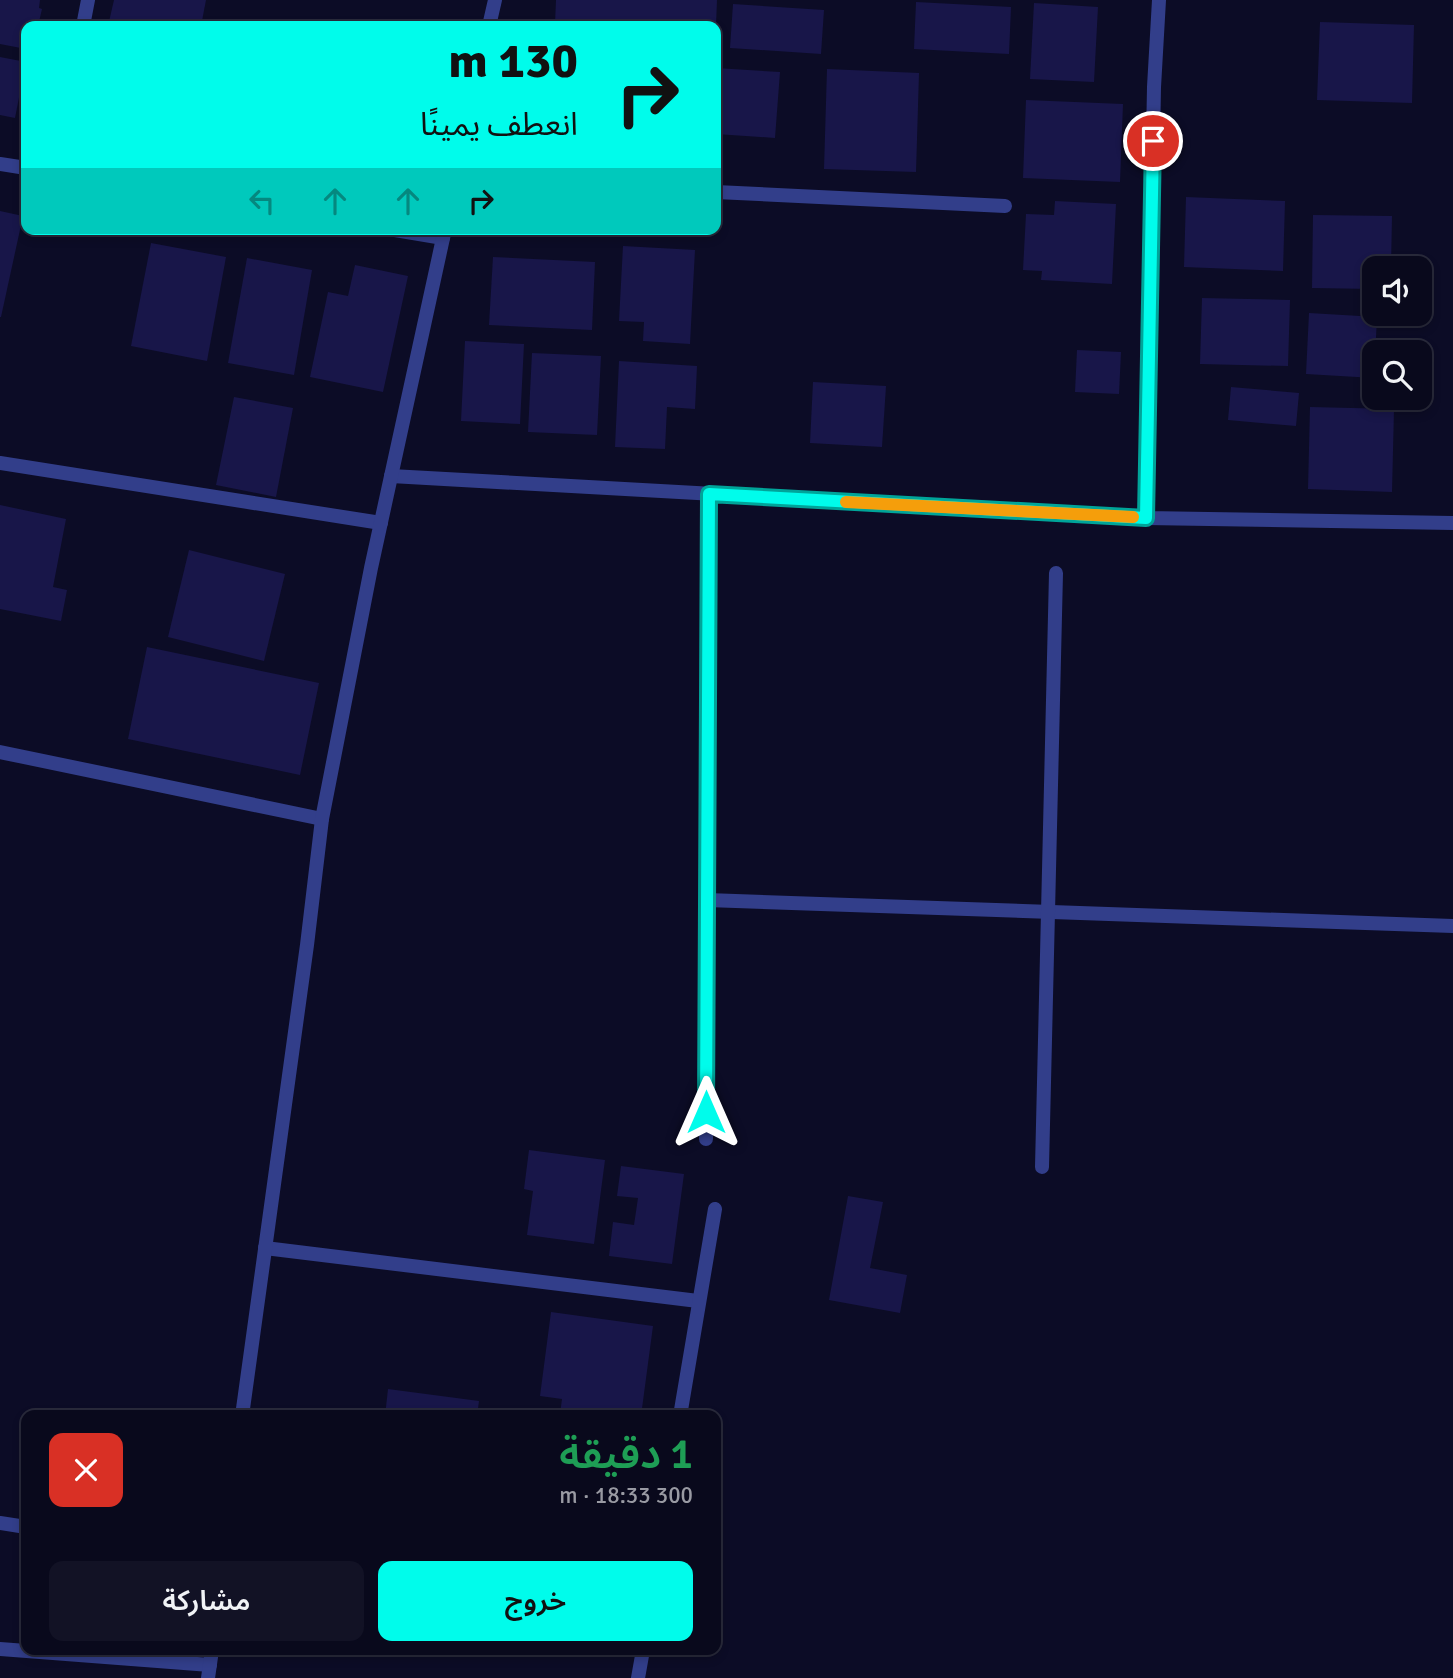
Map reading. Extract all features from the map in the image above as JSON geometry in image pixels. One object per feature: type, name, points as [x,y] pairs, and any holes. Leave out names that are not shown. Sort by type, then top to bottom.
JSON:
[{"type":"street","points":[[84,21],[88,0]]},
{"type":"street","points":[[490,21],[495,0]]},
{"type":"street","points":[[1146,518],[1154,87],[1159,0]]},
{"type":"street","points":[[0,164],[21,167]]},
{"type":"street","points":[[721,191],[1005,206]]},
{"type":"street","points":[[243,1410],[307,945],[321,819],[381,523],[444,235]]},
{"type":"street","points":[[0,463],[381,523]]},
{"type":"street","points":[[391,476],[1146,518],[1453,523]]},
{"type":"street","points":[[706,1139],[709,494]]},
{"type":"street","points":[[1042,1167],[1056,573]]},
{"type":"street","points":[[0,752],[321,819]]},
{"type":"street","points":[[707,900],[1453,926]]},
{"type":"street","points":[[681,1410],[715,1209]]},
{"type":"street","points":[[265,1248],[698,1301]]},
{"type":"street","points":[[0,1523],[21,1526]]},
{"type":"street","points":[[0,1649],[21,1650]]},
{"type":"street","points":[[84,1655],[210,1664]]},
{"type":"street","points":[[638,1678],[642,1655]]},
{"type":"building","points":[[0,0],[40,0],[39,8],[42,9],[39,21],[21,21],[21,48],[0,44]]},
{"type":"building","points":[[114,0],[206,0],[202,21],[109,21]]},
{"type":"building","points":[[556,0],[717,0],[716,21],[555,21]]},
{"type":"building","points":[[916,2],[1011,7],[1009,54],[914,49]]},
{"type":"building","points":[[1034,3],[1098,7],[1094,82],[1030,79]]},
{"type":"building","points":[[733,4],[824,10],[821,54],[730,48]]},
{"type":"building","points":[[1320,22],[1414,25],[1412,103],[1317,100]]},
{"type":"building","points":[[0,57],[21,61],[21,87],[15,118],[0,115]]},
{"type":"building","points":[[721,68],[780,72],[775,138],[721,134]]},
{"type":"building","points":[[827,69],[919,73],[916,172],[824,169]]},
{"type":"building","points":[[1026,100],[1123,104],[1120,182],[1023,178]]},
{"type":"building","points":[[1186,197],[1285,201],[1283,271],[1184,267]]},
{"type":"building","points":[[1055,201],[1116,204],[1112,284],[1041,280],[1042,271],[1023,270],[1026,214],[1054,215]]},
{"type":"building","points":[[0,211],[21,216],[21,225],[0,317]]},
{"type":"building","points":[[1313,215],[1392,216],[1391,256],[1362,256],[1362,289],[1312,288]]},
{"type":"building","points":[[151,243],[226,257],[207,361],[131,346]]},
{"type":"building","points":[[623,246],[695,250],[690,344],[643,341],[644,322],[619,321]]},
{"type":"building","points":[[493,257],[595,262],[592,330],[489,325]]},
{"type":"building","points":[[247,258],[312,270],[294,375],[228,363]]},
{"type":"building","points":[[355,265],[408,276],[383,392],[310,377],[328,292],[348,296]]},
{"type":"building","points":[[1202,298],[1290,300],[1288,366],[1200,364]]},
{"type":"building","points":[[1309,313],[1362,316],[1362,326],[1377,326],[1376,340],[1362,340],[1362,377],[1306,374]]},
{"type":"building","points":[[465,341],[524,344],[520,424],[461,421]]},
{"type":"building","points":[[1077,350],[1121,352],[1119,394],[1075,392]]},
{"type":"building","points":[[532,353],[601,356],[597,435],[528,432]]},
{"type":"building","points":[[619,361],[697,366],[695,409],[667,407],[665,449],[615,447]]},
{"type":"building","points":[[813,382],[886,386],[882,447],[810,443]]},
{"type":"building","points":[[1231,387],[1299,393],[1296,426],[1228,420]]},
{"type":"building","points":[[234,397],[293,408],[276,497],[216,485]]},
{"type":"building","points":[[1310,407],[1394,410],[1392,492],[1308,489]]},
{"type":"building","points":[[0,505],[66,519],[53,587],[67,590],[61,621],[0,609]]},
{"type":"building","points":[[189,550],[285,574],[264,661],[168,637]]},
{"type":"building","points":[[147,647],[319,683],[300,775],[128,739]]},
{"type":"building","points":[[529,1150],[605,1160],[594,1244],[527,1235],[533,1191],[524,1189]]},
{"type":"building","points":[[621,1166],[684,1174],[672,1264],[609,1256],[613,1222],[634,1225],[638,1198],[617,1196]]},
{"type":"building","points":[[848,1196],[883,1202],[870,1268],[907,1275],[900,1313],[829,1300]]},
{"type":"building","points":[[551,1312],[653,1326],[642,1410],[561,1410],[562,1399],[540,1396]]},
{"type":"building","points":[[388,1389],[479,1401],[478,1410],[386,1410]]},
{"type":"slow traffic","points":[[846,502],[1133,517]]},
{"type":"route","points":[[706,1112],[709,494],[1146,518],[1153,141]]}]
